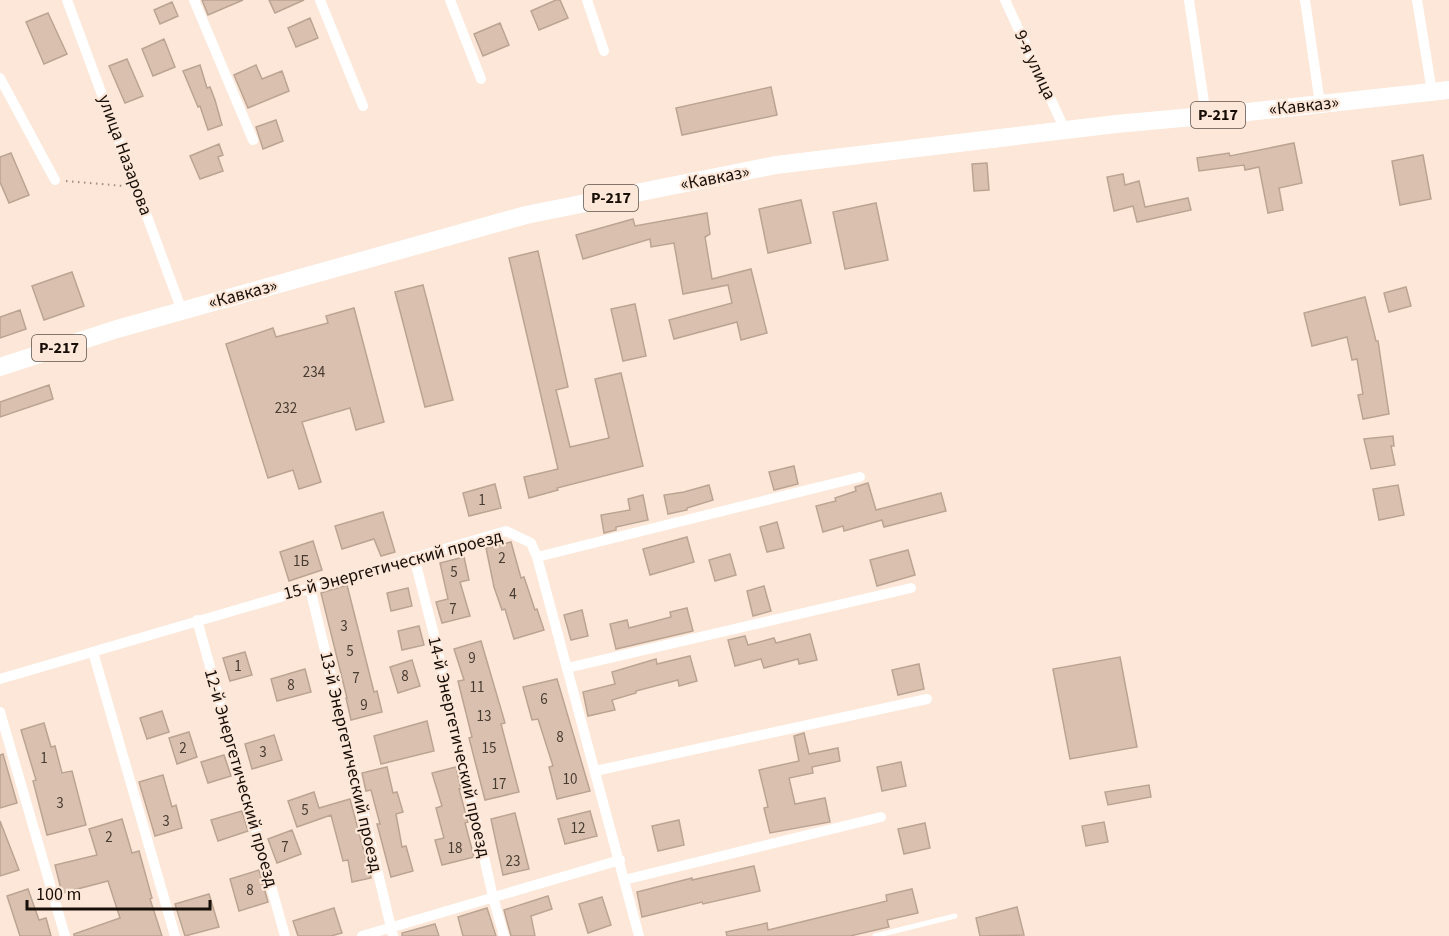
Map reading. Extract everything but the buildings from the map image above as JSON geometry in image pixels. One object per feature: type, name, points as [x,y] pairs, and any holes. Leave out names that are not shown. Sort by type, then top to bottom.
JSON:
[{"type":"highway","name":"«Кавказ»","points":[[0,367],[182,310],[526,215],[776,165],[1065,130],[1440,91]]},
{"type":"street","name":"улица Назарова","points":[[67,0],[182,310]]},
{"type":"street","points":[[194,0],[253,140]]},
{"type":"street","points":[[320,0],[363,106]]},
{"type":"street","points":[[450,0],[481,79]]},
{"type":"street","points":[[587,0],[604,51]]},
{"type":"street","name":"9-я улица","points":[[1005,0],[1065,130]]},
{"type":"street","points":[[1189,0],[1206,116]]},
{"type":"street","points":[[1305,0],[1320,104]]},
{"type":"street","points":[[1418,0],[1440,91]]},
{"type":"street","points":[[0,78],[55,180]]},
{"type":"street","points":[[537,557],[860,477]]},
{"type":"street","name":"15-й Энергетический проезд","points":[[0,679],[506,531],[531,543],[537,557],[639,936]]},
{"type":"street","name":"14-й Энергетический проезд","points":[[414,557],[435,634],[493,897],[504,936]]},
{"type":"street","name":"13-й Энергетический проезд","points":[[310,588],[392,932]]},
{"type":"street","points":[[567,668],[911,588]]},
{"type":"street","name":"12-й Энергетический проезд","points":[[197,620],[285,936]]},
{"type":"street","points":[[93,652],[175,936]]},
{"type":"street","points":[[594,771],[927,699]]},
{"type":"street","points":[[0,712],[65,936]]},
{"type":"street","points":[[624,880],[881,817]]},
{"type":"street","points":[[362,936],[392,932],[493,897],[620,860]]},
{"type":"lane","points":[[875,936],[955,916]]},
{"type":"path","points":[[55,180],[136,187]]}]
